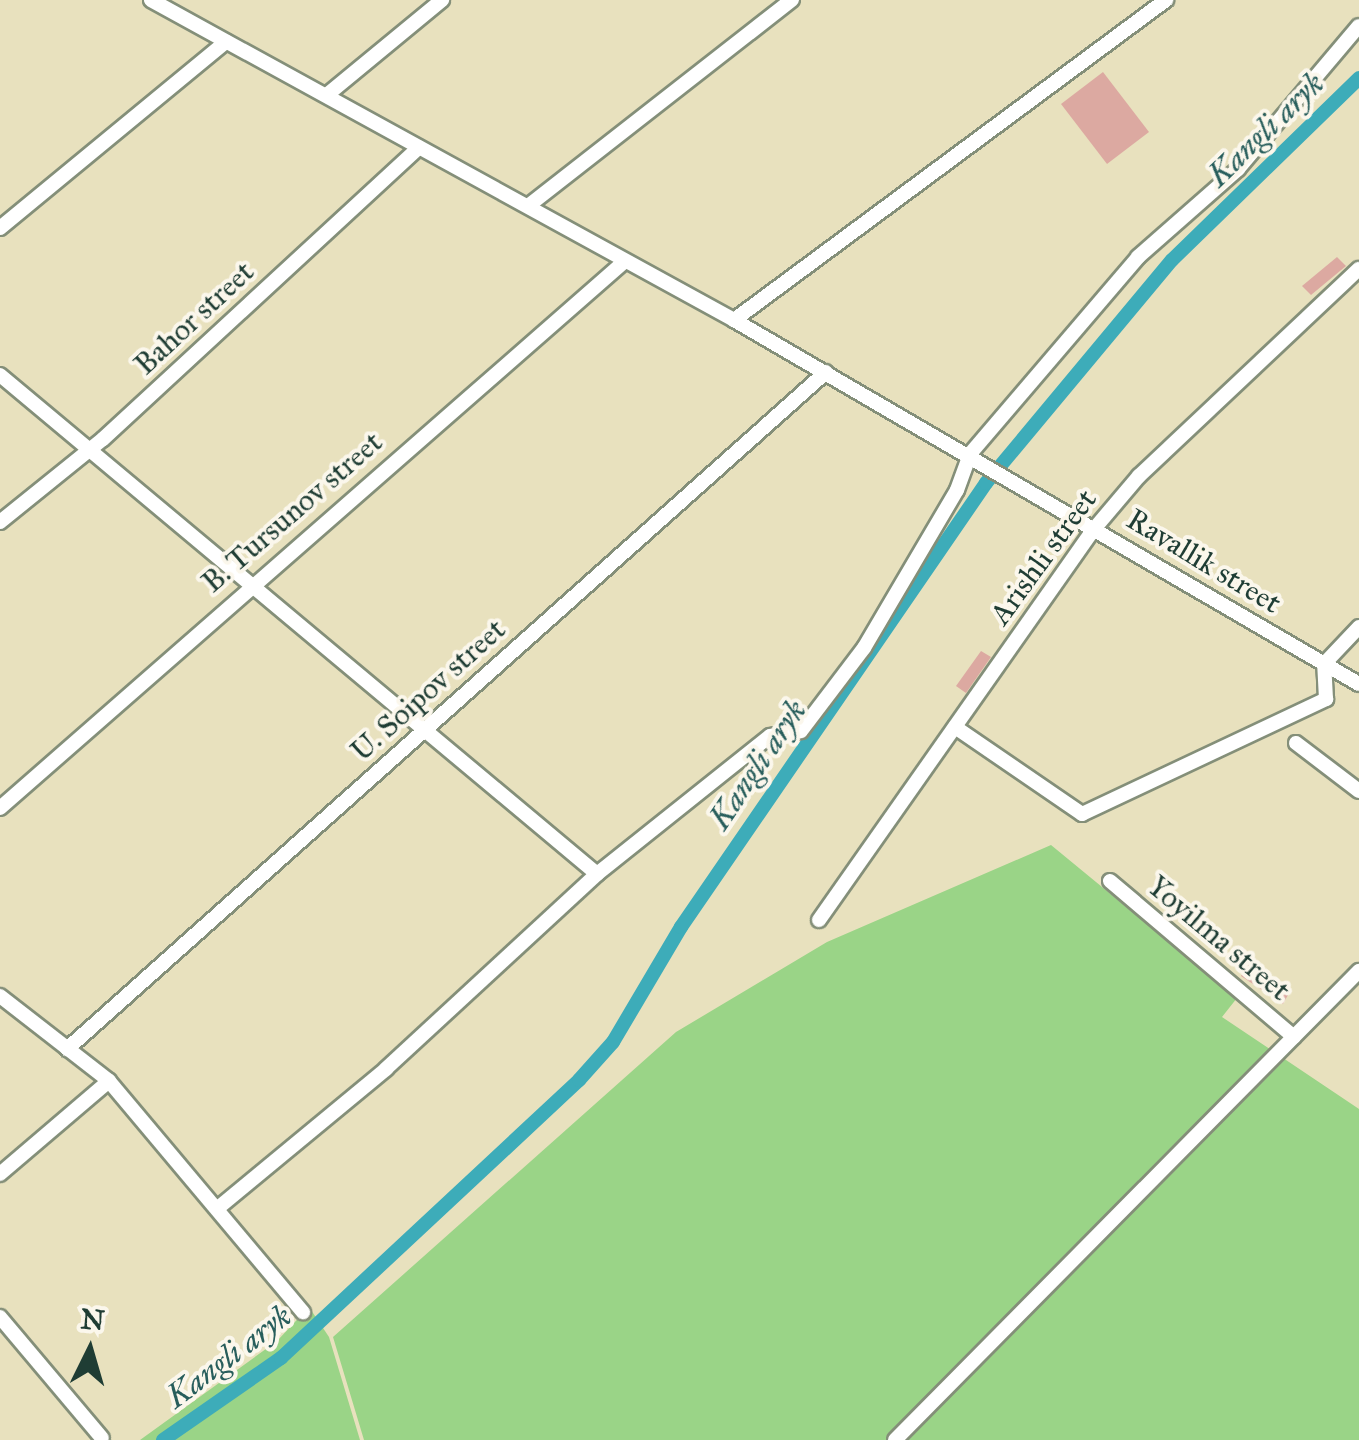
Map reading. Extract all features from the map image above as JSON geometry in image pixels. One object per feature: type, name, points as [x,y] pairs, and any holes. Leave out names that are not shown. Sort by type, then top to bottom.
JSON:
[{"type":"street","name":"Ravallik street","points":[[151,0],[328,94],[826,372],[1359,684]]},
{"type":"street","points":[[328,94],[442,0]]},
{"type":"street","points":[[528,206],[792,0]]},
{"type":"street","points":[[734,320],[1166,0]]},
{"type":"street","points":[[218,1208],[386,1069],[597,874],[770,736],[801,730],[864,648],[958,490],[974,456],[1138,257],[1238,169],[1359,26]]},
{"type":"street","points":[[0,228],[226,42]]},
{"type":"street","name":"Bahor street","points":[[0,522],[90,450],[419,148]]},
{"type":"street","name":"B. Tursunov street","points":[[0,808],[247,586],[624,262]]},
{"type":"street","name":"Arishli street","points":[[820,920],[1094,528],[1138,476],[1359,269]]},
{"type":"street","name":"U. Soipov street","points":[[67,1049],[826,372]]},
{"type":"street","points":[[0,375],[247,586],[428,727],[597,874]]},
{"type":"street","points":[[955,727],[1082,814],[1326,698],[1324,664],[1359,627]]},
{"type":"street","points":[[1296,743],[1359,791]]},
{"type":"street","name":"Yoyilma street","points":[[1110,881],[1294,1036]]},
{"type":"street","points":[[895,1440],[1359,972]]},
{"type":"street","points":[[0,996],[109,1081],[303,1312]]},
{"type":"street","points":[[0,1174],[109,1081]]},
{"type":"street","points":[[0,1317],[102,1438]]},
{"type":"green space","points":[[1051,845],[1237,998],[1222,1017],[1359,1109],[1359,1440],[364,1440],[333,1337],[676,1032],[827,942]]},
{"type":"green space","points":[[309,1307],[329,1337],[360,1440],[140,1440],[277,1341]]},
{"type":"building","points":[[1103,72],[1149,132],[1107,164],[1061,104]]},
{"type":"building","points":[[1337,257],[1346,266],[1311,295],[1302,286]]},
{"type":"building","points":[[981,651],[991,657],[966,693],[956,686]]},
{"type":"building","points":[[1248,965],[1288,995],[1283,1004],[1241,976]]},
{"type":"waterway","name":"Kangli aryk","points":[[163,1440],[281,1358],[579,1080],[613,1042],[681,927],[986,483],[1172,260],[1359,78]]}]
